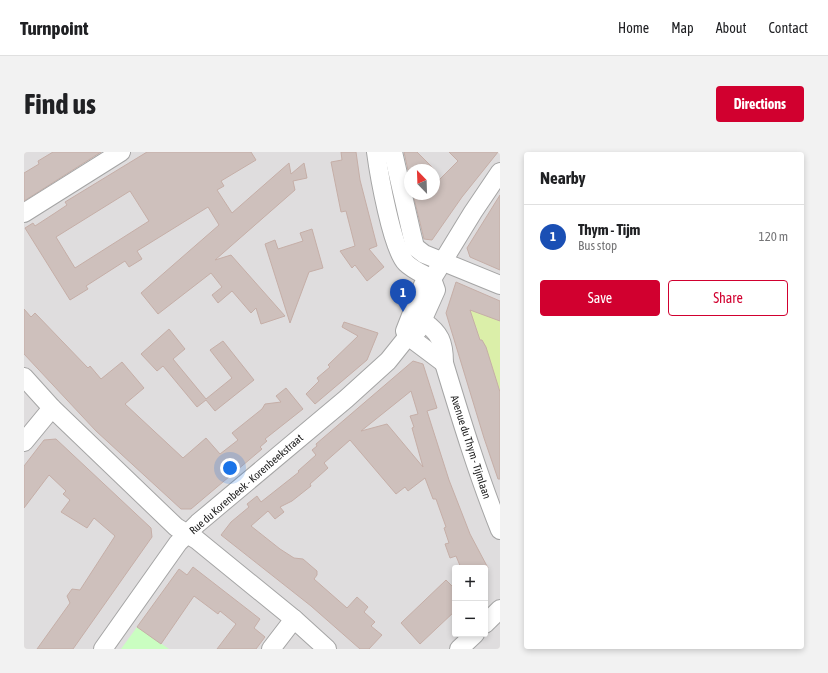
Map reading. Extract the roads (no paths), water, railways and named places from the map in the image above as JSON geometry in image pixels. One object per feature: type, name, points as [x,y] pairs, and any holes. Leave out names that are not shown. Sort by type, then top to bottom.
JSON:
[{"type":"street","points":[[24,213],[121,152]]},
{"type":"street","points":[[376,152],[384,198],[400,255],[406,263],[432,279]]},
{"type":"street","points":[[393,152],[404,205],[415,247],[419,252],[500,285]]},
{"type":"street","name":"Rue du Korenbeek - Korenbeekstraat","points":[[103,649],[178,543],[346,399],[388,361],[413,327],[423,285],[432,279],[473,212],[500,172]]},
{"type":"street","name":"Avenue du Thym - Tijmlaan","points":[[413,327],[444,363],[481,482],[500,530]]},
{"type":"street","points":[[24,377],[52,408],[176,527],[197,540],[294,619],[327,649]]},
{"type":"street","points":[[24,442],[52,408]]},
{"type":"street","points":[[488,621],[500,609]]},
{"type":"street","points":[[271,649],[294,619]]},
{"type":"street","points":[[459,649],[472,637]]},
{"type":"place","name":"Thym - Tijm","points":[[403,312]]}]
